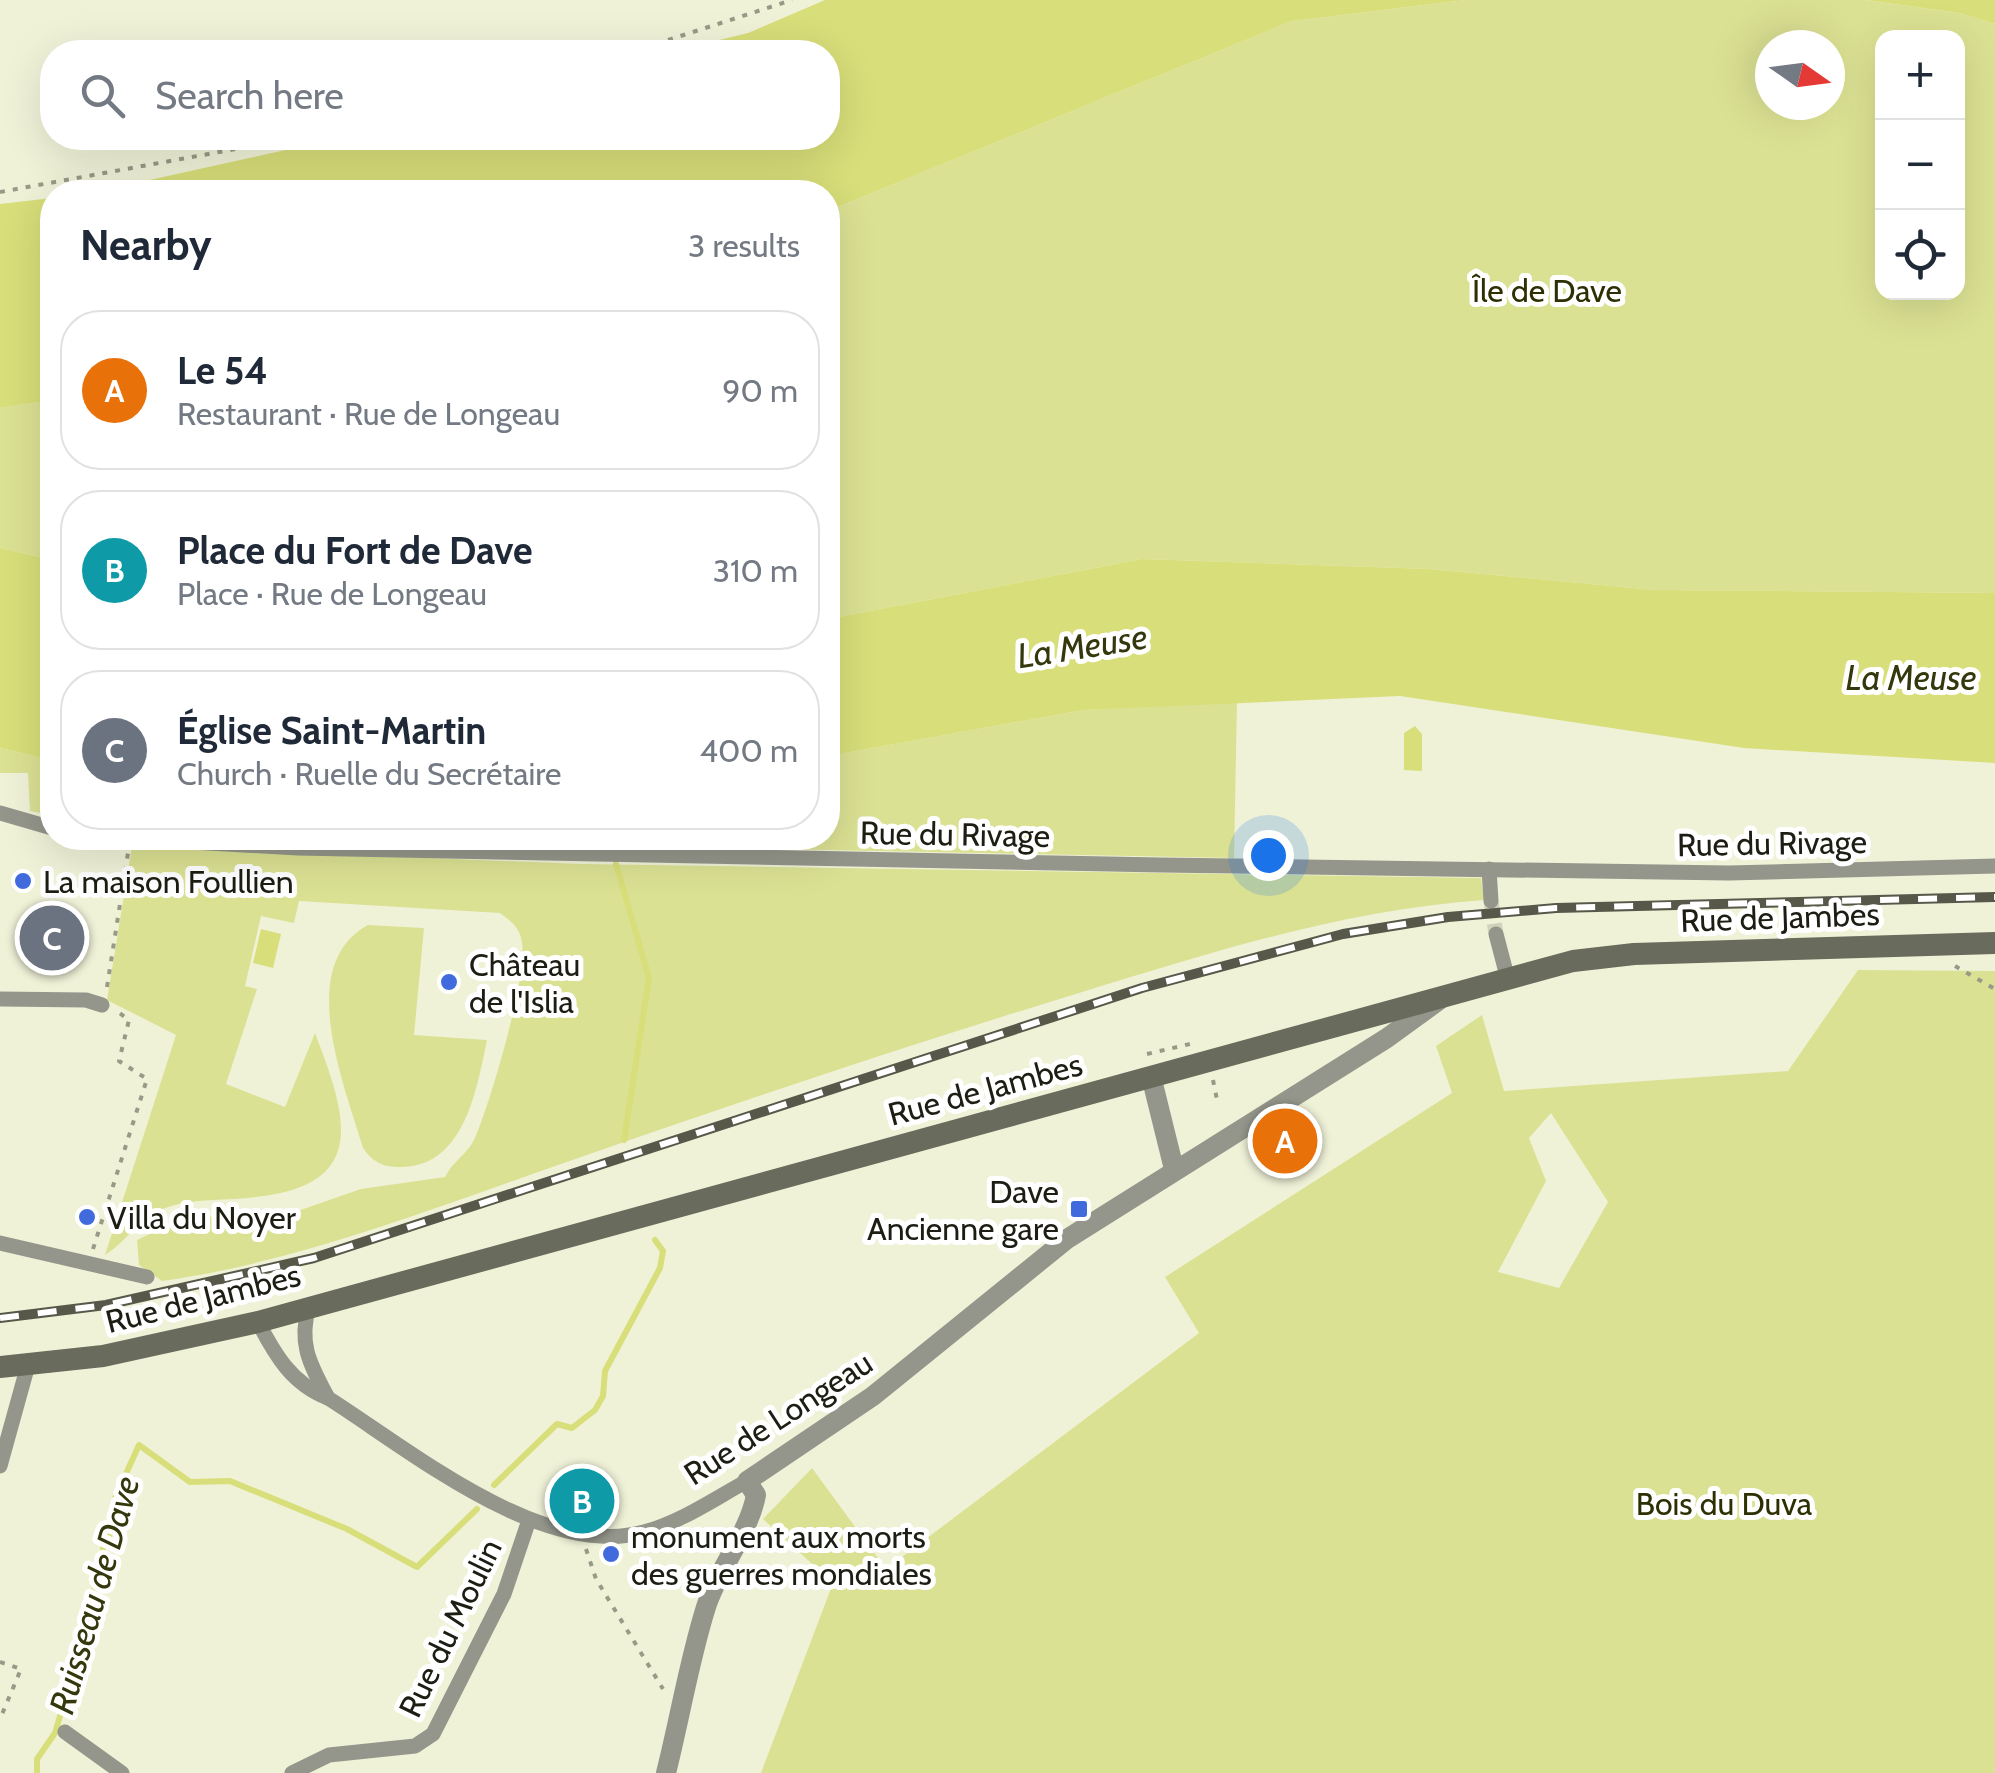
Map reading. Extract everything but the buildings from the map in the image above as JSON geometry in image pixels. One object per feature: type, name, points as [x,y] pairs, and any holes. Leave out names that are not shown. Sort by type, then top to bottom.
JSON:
[{"type":"main road","name":"Rue de Jambes","points":[[0,1367],[103,1356],[258,1322],[1152,1080],[1452,991],[1574,960],[1634,954],[1995,943]]},
{"type":"street","points":[[0,813],[40,825]]},
{"type":"street","name":"Rue du Rivage","points":[[452,850],[616,856],[1729,872],[1995,866]]},
{"type":"street","points":[[1489,869],[1491,901]]},
{"type":"street","points":[[1496,934],[1507,976]]},
{"type":"street","name":"Rue de Longeau","points":[[258,1322],[290,1374],[309,1390],[529,1520],[582,1535],[622,1535],[658,1527],[748,1481],[873,1396],[1067,1239],[1387,1038],[1452,991]]},
{"type":"street","points":[[0,999],[86,1000],[102,1005]]},
{"type":"street","points":[[1152,1080],[1174,1169]]},
{"type":"street","points":[[0,1244],[147,1277]]},
{"type":"street","points":[[309,1306],[302,1336],[305,1354],[328,1398]]},
{"type":"street","points":[[0,1466],[28,1365]]},
{"type":"street","points":[[666,1773],[706,1606],[754,1509],[756,1495],[748,1481]]},
{"type":"street","name":"Rue du Moulin","points":[[292,1773],[329,1756],[416,1746],[433,1734],[504,1594],[529,1520]]},
{"type":"street","points":[[65,1732],[122,1773]]},
{"type":"path","points":[[668,40],[792,0]]},
{"type":"path","points":[[66,180],[230,150]]},
{"type":"path","points":[[0,192],[40,185]]},
{"type":"path","points":[[102,1005],[123,850]]},
{"type":"path","points":[[1934,945],[1962,972],[1995,989]]},
{"type":"path","points":[[89,1263],[147,1079],[119,1061],[127,1016]]},
{"type":"path","points":[[1209,1063],[1218,1105]]},
{"type":"path","points":[[582,1535],[596,1579],[680,1718]]},
{"type":"path","points":[[0,1662],[21,1669],[0,1719]]},
{"type":"green space","name":"Île de Dave","points":[[1465,0],[1864,0],[1960,13],[1995,24],[1995,593],[1654,590],[1429,569],[1142,559],[840,617],[840,206],[1292,21]]},
{"type":"green space","points":[[40,402],[40,557],[0,548],[0,408]]},
{"type":"green space","points":[[1237,702],[1234,858],[826,850],[840,850],[840,754],[1084,710]]},
{"type":"green space","points":[[0,748],[40,757],[40,813],[30,811],[28,773],[0,773]]},
{"type":"green space","points":[[131,850],[232,850],[580,864],[1481,878],[1484,900],[1379,913],[1230,948],[884,1055],[364,1232],[264,1261],[162,1281],[139,1265],[137,1240],[182,1218],[292,1213],[361,1189],[445,1177],[474,1140],[489,1100],[519,983],[522,943],[517,929],[500,913],[299,901],[294,923],[261,916],[245,986],[257,989],[226,1084],[285,1107],[315,1033],[340,1117],[340,1141],[333,1161],[318,1178],[293,1190],[171,1206],[142,1222],[105,1255],[176,1035],[107,1000]]},
{"type":"green space","points":[[368,925],[424,928],[414,1035],[487,1040],[472,1101],[454,1139],[424,1163],[403,1167],[380,1164],[363,1148],[331,1028],[329,997],[333,968],[346,944]]},
{"type":"green space","name":"Bois du Duva","points":[[1858,970],[1995,971],[1995,1773],[761,1773],[833,1583],[763,1519],[812,1468],[886,1569],[1199,1333],[1165,1277],[1452,1093],[1436,1046],[1482,1015],[1504,1091],[1788,1071]],"holes":[[[1551,1113],[1608,1202],[1559,1288],[1498,1272],[1546,1181],[1529,1138]]]},
{"type":"water","points":[[825,0],[1465,0],[1292,21],[840,206],[840,180],[149,180],[286,150],[840,150],[840,40],[719,40],[748,33]]},
{"type":"water","points":[[1865,0],[1995,0],[1995,24],[1960,13]]},
{"type":"water","points":[[40,199],[40,402],[0,408],[0,204]]},
{"type":"water","points":[[0,548],[40,557],[40,757],[0,748]]},
{"type":"water","name":"La Meuse","points":[[1142,559],[1429,569],[1654,590],[1995,593],[1995,763],[1744,748],[1400,696],[1084,710],[840,754],[840,617]]},
{"type":"water","points":[[1415,726],[1422,734],[1422,771],[1404,770],[1404,733]]},
{"type":"water","points":[[261,929],[281,934],[273,968],[253,963]]},
{"type":"waterway","name":"Ruisseau de Dave","points":[[616,864],[649,978],[624,1140]]},
{"type":"waterway","name":"Ruisseau de Dave","points":[[494,1485],[557,1424],[572,1428],[595,1410],[603,1396],[605,1371],[660,1268],[663,1251],[655,1240]]},
{"type":"waterway","name":"Ruisseau de Dave","points":[[37,1773],[37,1759],[55,1733],[85,1632],[104,1545],[118,1520],[115,1498],[139,1445],[190,1482],[230,1481],[347,1529],[417,1567],[477,1509]]},
{"type":"tunnel","points":[[1491,901],[1496,934]]},
{"type":"railway","points":[[0,1318],[106,1305],[314,1258],[1142,988],[1343,934],[1448,917],[1556,908],[1995,897]]},
{"type":"place","name":"La maison Foullien","points":[[23,881]]},
{"type":"place","name":"Église Saint-Martin","points":[[52,938]]},
{"type":"place","name":"Château de l'Islia","points":[[449,982]]},
{"type":"place","name":"Le 54","points":[[1285,1141]]},
{"type":"place","name":"Dave Ancienne gare","points":[[1079,1209]]},
{"type":"place","name":"Villa du Noyer","points":[[87,1217]]},
{"type":"place","name":"Place du Fort de Dave","points":[[582,1501]]},
{"type":"place","name":"monument aux morts des guerres mondiales","points":[[611,1554]]}]
